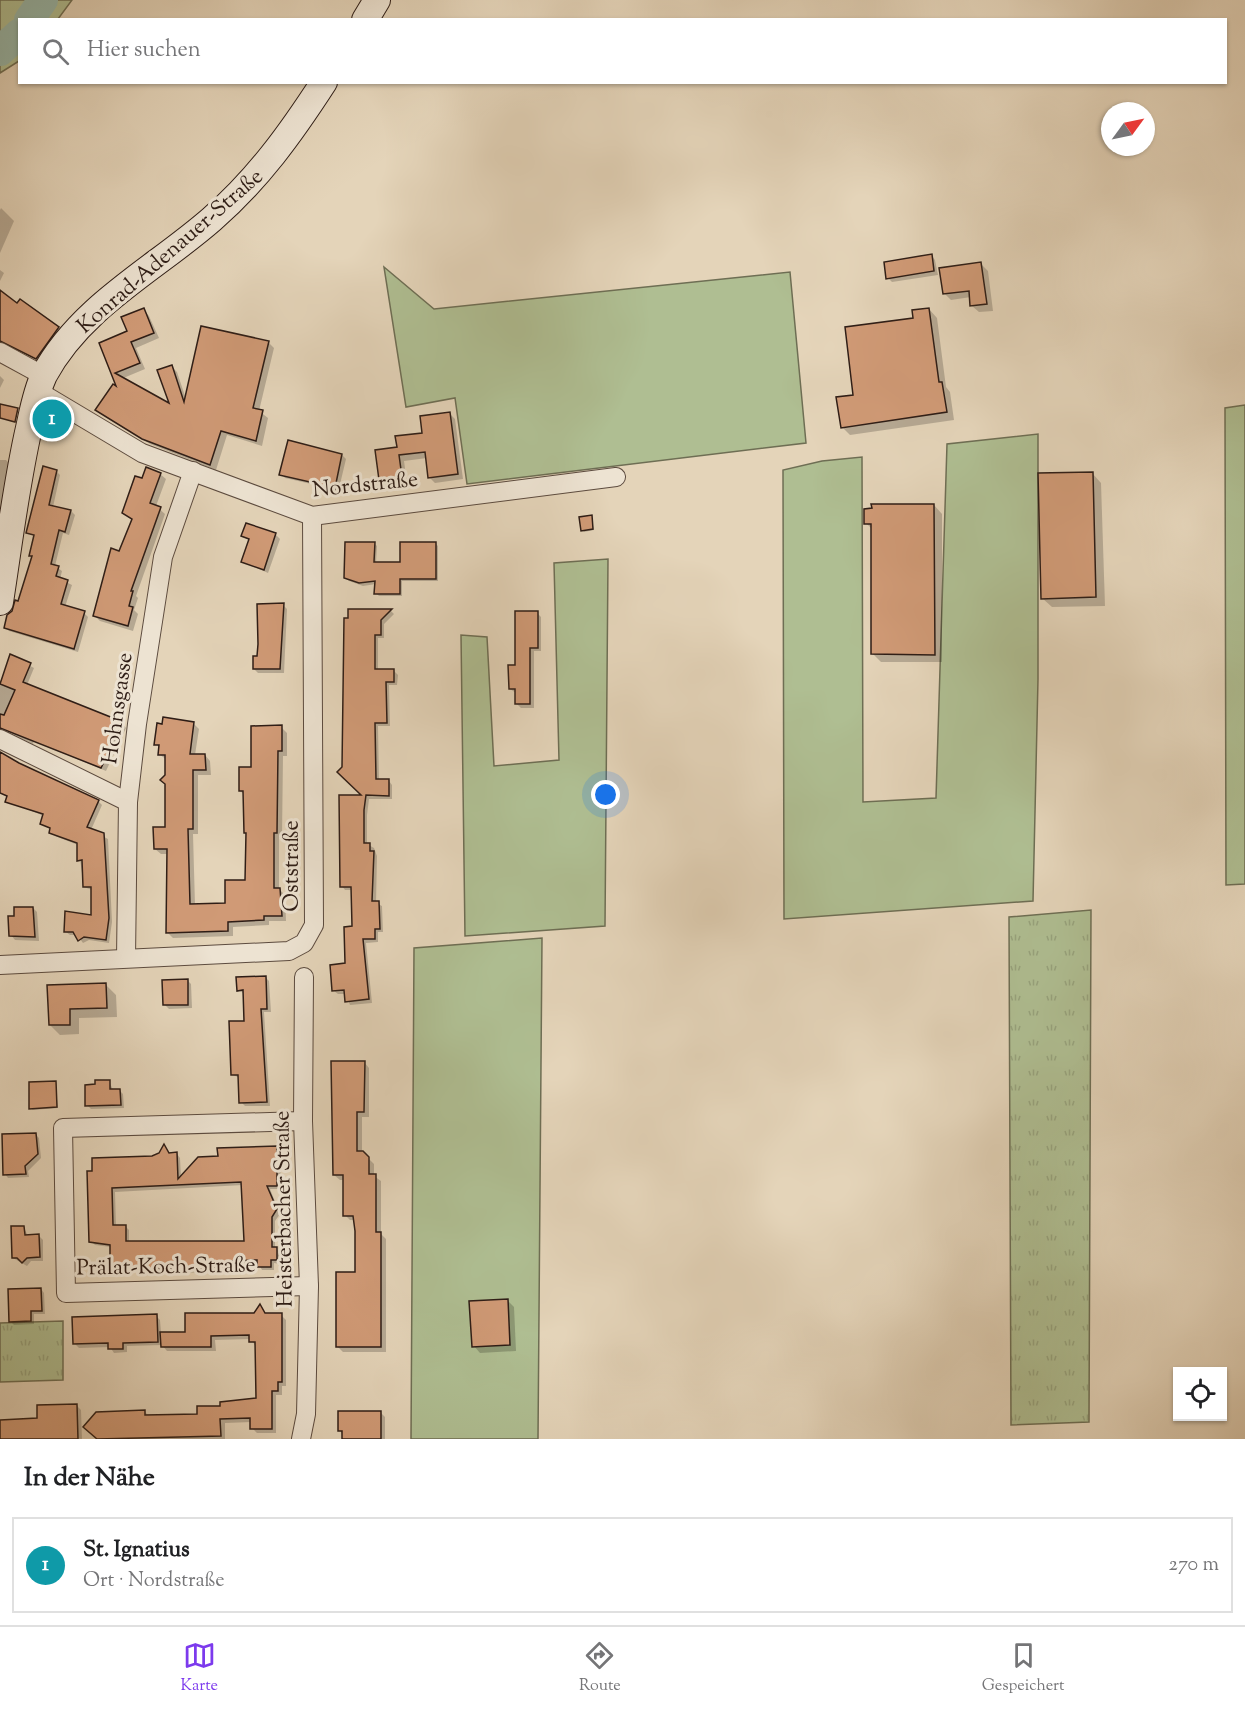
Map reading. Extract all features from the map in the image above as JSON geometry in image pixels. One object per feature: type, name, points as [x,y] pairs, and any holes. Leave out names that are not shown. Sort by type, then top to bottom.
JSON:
[{"type":"main road","points":[[366,18],[377,0]]},
{"type":"main road","name":"Konrad-Adenauer-Straße","points":[[0,602],[25,447],[41,383],[60,350],[82,324],[111,297],[212,220],[248,185],[272,160],[323,84]]},
{"type":"street","name":"Nordstraße","points":[[0,352],[142,453],[312,516],[616,477]]},
{"type":"street","name":"Hohnsgasse","points":[[126,958],[128,802],[163,557],[193,471]]},
{"type":"street","name":"Oststraße","points":[[0,965],[289,951],[304,943],[314,925],[312,516]]},
{"type":"street","points":[[0,739],[128,802]]},
{"type":"street","name":"Heisterbacher Straße","points":[[301,1439],[306,1414],[309,1286],[303,1121],[304,977]]},
{"type":"street","name":"Prälat-Koch-Straße","points":[[303,1121],[63,1128],[66,1293],[309,1286]]},
{"type":"green space","points":[[0,0],[72,0],[59,18],[18,18],[18,62],[0,73]]},
{"type":"green space","points":[[384,267],[434,309],[790,272],[806,443],[467,484],[455,398],[406,407]]},
{"type":"green space","points":[[1245,405],[1245,884],[1226,885],[1225,408]]},
{"type":"green space","points":[[1038,434],[1038,679],[1033,901],[784,919],[783,470],[822,461],[862,457],[863,802],[936,798],[947,444]]},
{"type":"green space","points":[[608,559],[605,926],[465,936],[461,635],[487,637],[494,766],[559,760],[554,563]]},
{"type":"green space","points":[[1091,910],[1089,1422],[1011,1425],[1009,917]]},
{"type":"green space","points":[[542,938],[538,1439],[411,1439],[414,948]]},
{"type":"green space","points":[[63,1321],[63,1380],[0,1382],[0,1323]]},
{"type":"building","points":[[932,254],[934,271],[886,279],[884,262]]},
{"type":"building","points":[[981,262],[987,304],[970,306],[969,291],[943,294],[939,268]]},
{"type":"building","points":[[0,290],[17,303],[20,299],[59,327],[36,359],[0,341]]},
{"type":"building","points":[[144,308],[154,333],[131,342],[140,363],[115,373],[169,403],[157,370],[172,365],[184,402],[201,326],[269,341],[253,408],[263,410],[256,441],[221,431],[210,465],[142,439],[95,410],[113,384],[116,386],[99,343],[127,331],[121,317]]},
{"type":"building","points":[[929,308],[939,382],[942,382],[947,412],[841,428],[836,397],[853,395],[845,327],[913,318],[912,310]]},
{"type":"building","points":[[0,404],[18,408],[15,422],[0,418]]},
{"type":"building","points":[[450,412],[458,474],[428,478],[425,452],[399,455],[402,477],[379,480],[375,450],[397,447],[395,436],[422,433],[420,416]]},
{"type":"building","points":[[288,440],[342,454],[334,493],[318,490],[319,484],[279,475]]},
{"type":"building","points":[[43,466],[57,470],[49,505],[71,510],[65,532],[59,530],[51,564],[59,566],[56,576],[68,580],[61,604],[85,611],[74,649],[4,628],[7,615],[12,611],[15,600],[18,601],[32,556],[29,556],[34,535],[26,533]]},
{"type":"building","points":[[146,467],[161,473],[150,503],[161,507],[131,591],[133,591],[129,606],[133,607],[128,626],[93,616],[111,548],[119,551],[132,519],[122,513],[135,476],[142,478]]},
{"type":"building","points":[[1093,472],[1096,597],[1041,599],[1038,473]]},
{"type":"building","points":[[871,504],[934,504],[935,655],[871,654],[871,524],[864,524],[864,509],[872,508]]},
{"type":"building","points":[[592,515],[593,529],[581,531],[579,517]]},
{"type":"building","points":[[246,523],[276,533],[264,570],[241,562],[249,539],[241,536]]},
{"type":"building","points":[[345,542],[375,542],[374,562],[400,562],[400,542],[436,542],[436,579],[400,579],[400,594],[374,594],[375,581],[359,583],[344,578]]},
{"type":"building","points":[[284,603],[280,669],[253,669],[253,656],[257,656],[258,644],[257,604]]},
{"type":"building","points":[[348,609],[392,609],[381,620],[381,635],[375,635],[375,669],[394,669],[394,682],[386,682],[387,723],[375,723],[376,779],[389,779],[389,796],[366,795],[364,810],[364,843],[370,843],[370,851],[374,851],[372,901],[379,901],[380,929],[375,929],[375,939],[363,939],[369,999],[345,1002],[344,990],[332,991],[330,965],[345,963],[344,927],[352,926],[351,887],[340,887],[339,795],[361,795],[337,772],[342,767],[344,618],[348,618]]},
{"type":"building","points":[[515,611],[538,611],[538,648],[530,648],[530,704],[515,704],[515,689],[509,689],[508,665],[515,665]]},
{"type":"building","points":[[10,654],[31,663],[23,682],[123,722],[101,768],[0,728],[0,714],[4,715],[15,690],[0,684]]},
{"type":"building","points":[[163,717],[194,722],[190,754],[205,754],[206,770],[193,770],[193,829],[188,829],[190,904],[225,903],[225,880],[245,880],[246,833],[244,833],[243,791],[239,791],[239,767],[251,767],[251,726],[282,725],[282,751],[278,751],[274,888],[280,888],[282,916],[264,916],[264,920],[228,922],[228,931],[166,933],[167,849],[154,849],[153,827],[165,827],[165,784],[160,780],[165,775],[165,755],[158,755],[159,745],[154,745],[157,723],[162,724]]},
{"type":"building","points":[[0,752],[99,800],[87,827],[104,833],[109,918],[106,940],[84,937],[78,941],[73,932],[64,932],[65,911],[91,915],[91,887],[83,887],[82,860],[77,861],[77,843],[49,833],[50,828],[40,824],[43,814],[5,802],[7,796],[0,793]]},
{"type":"building","points":[[14,907],[33,907],[35,937],[9,936],[8,916],[14,916]]},
{"type":"building","points":[[266,976],[267,1009],[261,1009],[267,1102],[239,1103],[238,1075],[231,1075],[229,1021],[244,1021],[243,990],[237,991],[236,977]]},
{"type":"building","points":[[188,979],[188,1005],[163,1005],[162,980]]},
{"type":"building","points":[[106,983],[107,1008],[70,1009],[70,1025],[49,1025],[47,985]]},
{"type":"building","points":[[331,1061],[365,1061],[364,1112],[357,1112],[357,1151],[363,1151],[369,1157],[369,1174],[376,1174],[376,1232],[381,1232],[381,1347],[336,1347],[336,1272],[355,1272],[355,1231],[353,1216],[343,1216],[343,1175],[333,1175]]},
{"type":"building","points":[[95,1080],[110,1080],[110,1089],[120,1089],[121,1105],[85,1106],[85,1085],[95,1084]]},
{"type":"building","points":[[56,1081],[57,1107],[29,1109],[29,1082]]},
{"type":"building","points":[[36,1133],[38,1154],[25,1166],[26,1174],[3,1175],[2,1134]]},
{"type":"building","points":[[164,1144],[169,1153],[177,1152],[178,1179],[198,1157],[218,1156],[217,1148],[277,1146],[277,1186],[267,1186],[277,1209],[272,1217],[272,1247],[277,1247],[277,1260],[271,1260],[271,1267],[257,1267],[257,1260],[229,1261],[229,1267],[222,1268],[110,1269],[110,1245],[89,1242],[87,1171],[92,1171],[92,1158],[152,1156],[159,1153]],"holes":[[[241,1182],[244,1241],[126,1241],[126,1225],[113,1225],[112,1188]]]},
{"type":"building","points":[[11,1226],[24,1226],[25,1235],[39,1234],[40,1257],[27,1258],[22,1263],[17,1258],[12,1258]]},
{"type":"building","points":[[41,1288],[42,1311],[31,1311],[31,1321],[9,1322],[8,1289]]},
{"type":"building","points":[[508,1299],[510,1345],[472,1347],[469,1301]]},
{"type":"building","points":[[260,1304],[265,1313],[282,1313],[282,1382],[278,1382],[278,1391],[272,1391],[272,1429],[250,1429],[250,1418],[220,1419],[221,1436],[97,1439],[83,1427],[96,1412],[145,1410],[145,1415],[197,1414],[197,1406],[220,1406],[220,1402],[256,1398],[255,1342],[249,1342],[249,1335],[211,1336],[211,1347],[161,1347],[160,1332],[185,1332],[185,1313],[254,1313]]},
{"type":"building","points":[[157,1314],[158,1342],[123,1343],[123,1349],[108,1349],[108,1343],[73,1344],[72,1317]]},
{"type":"building","points":[[77,1404],[78,1439],[0,1439],[0,1420],[37,1418],[37,1405]]},
{"type":"building","points":[[338,1411],[381,1411],[381,1439],[342,1439],[342,1431],[338,1431]]},
{"type":"waterway","points":[[30,18],[43,0]]},
{"type":"waterway","points":[[0,51],[18,35]]},
{"type":"place","name":"St. Ignatius","points":[[52,419]]}]
